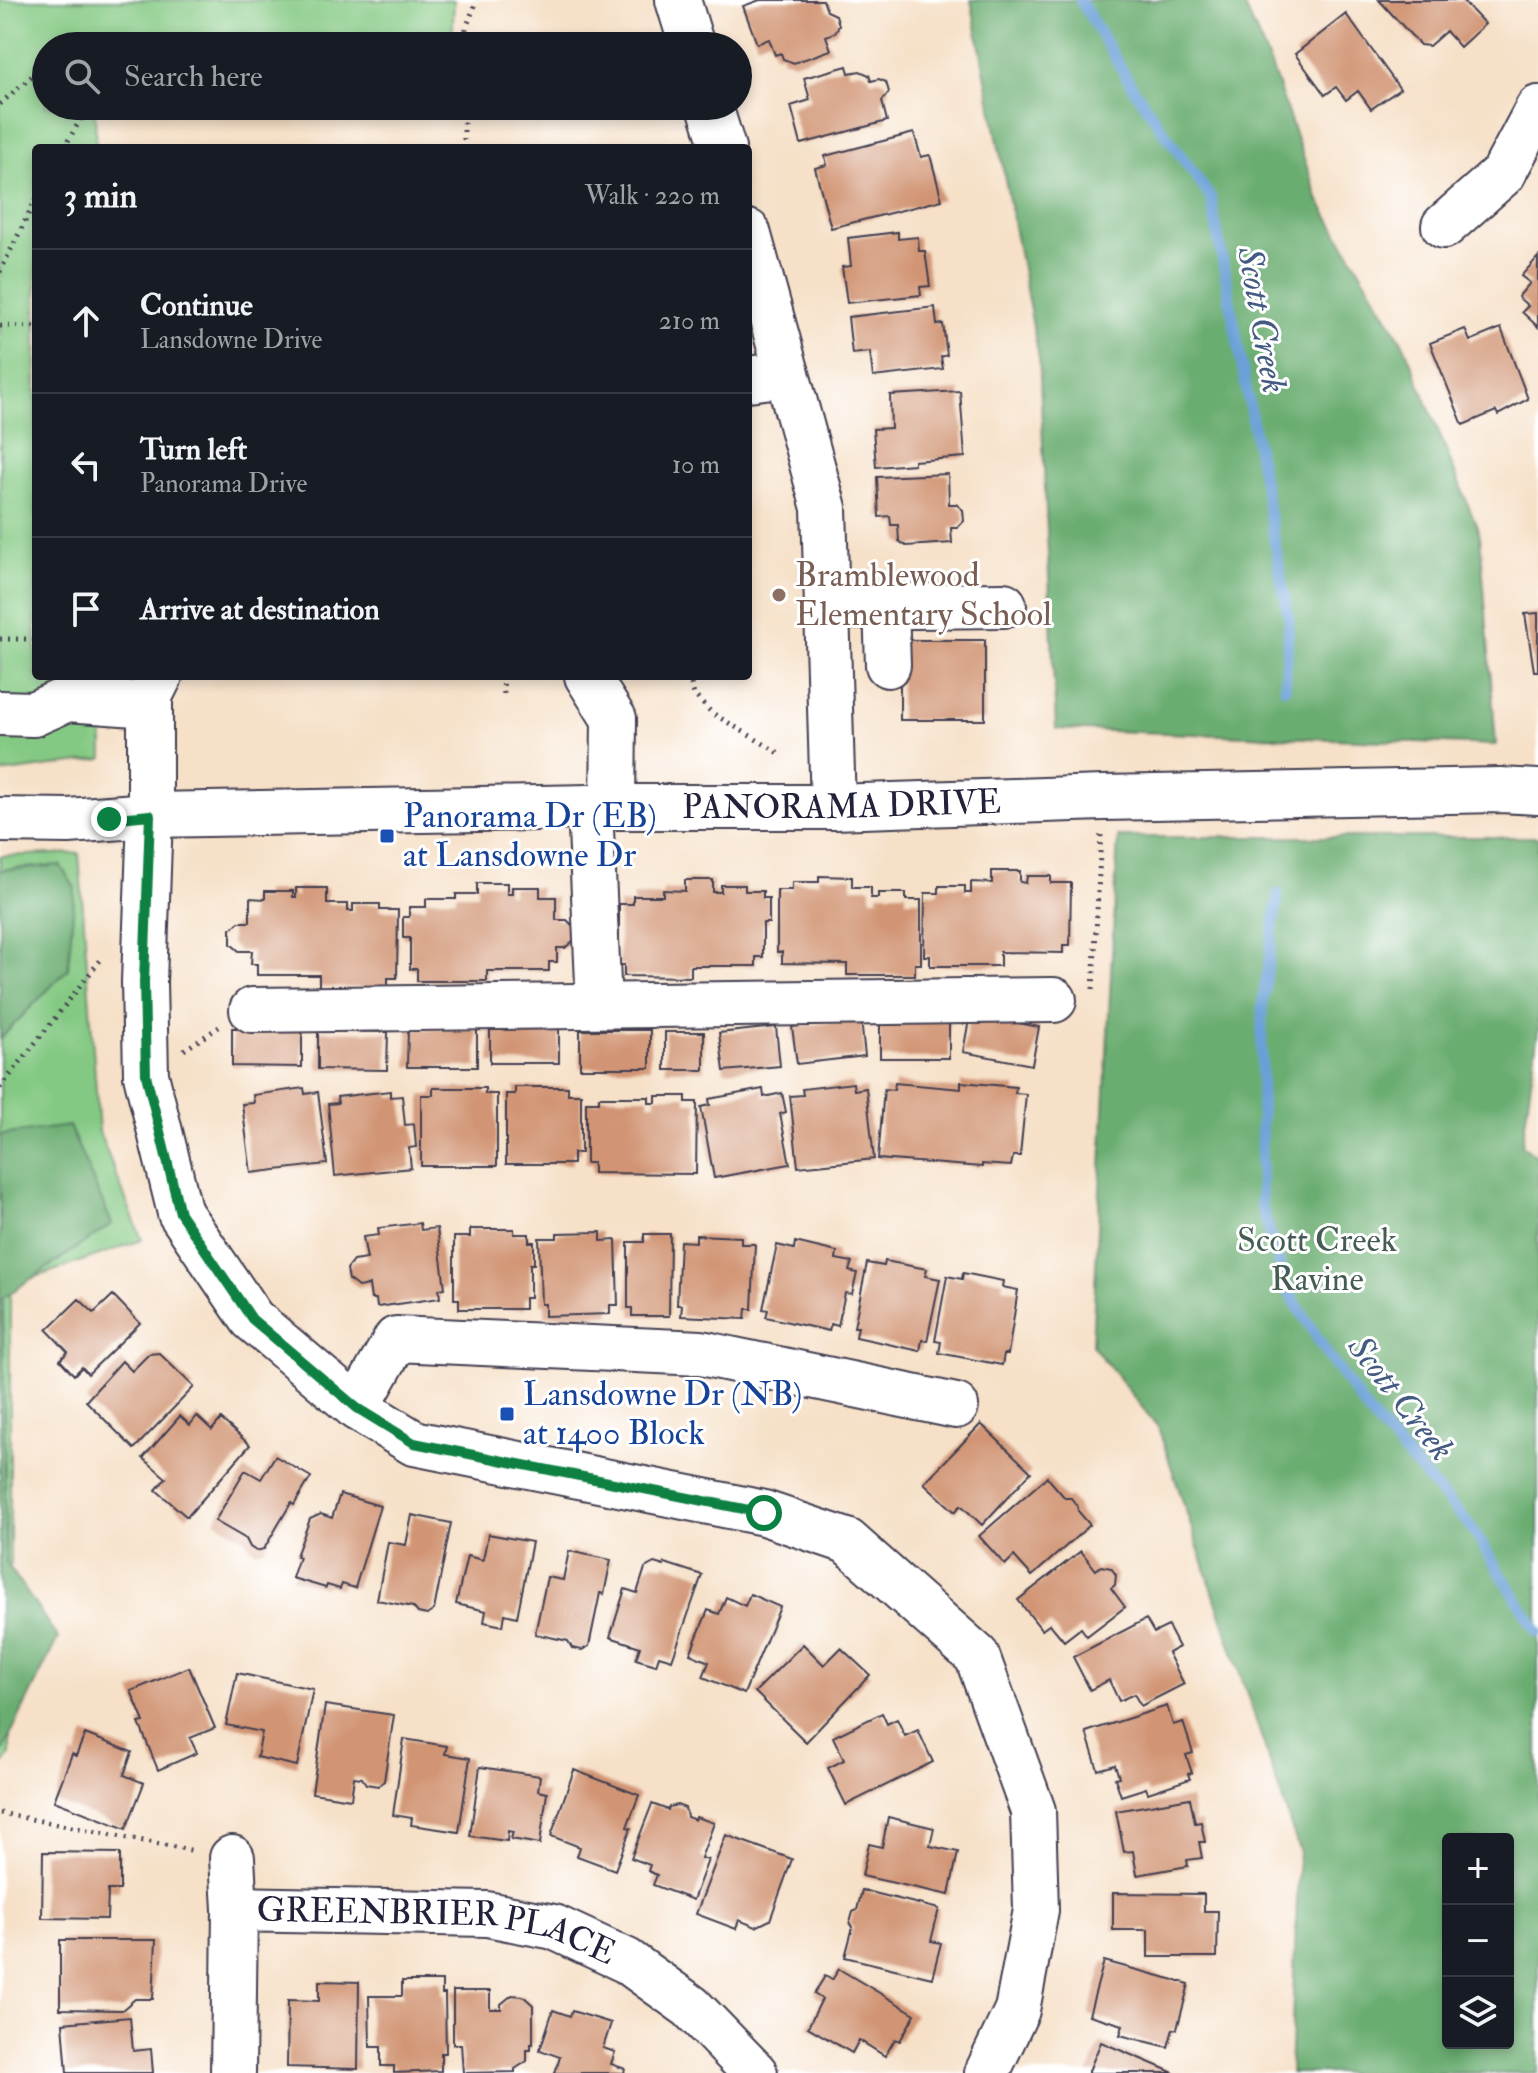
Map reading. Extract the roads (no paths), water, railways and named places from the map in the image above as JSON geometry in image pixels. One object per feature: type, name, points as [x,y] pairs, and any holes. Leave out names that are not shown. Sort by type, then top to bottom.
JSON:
[{"type":"street","points":[[678,0],[688,32]]},
{"type":"street","points":[[1444,226],[1503,174],[1538,108]]},
{"type":"street","points":[[714,120],[722,144]]},
{"type":"street","points":[[752,261],[768,377],[824,508],[833,807]]},
{"type":"street","points":[[827,607],[1004,605]]},
{"type":"street","points":[[886,606],[888,665]]},
{"type":"street","points":[[590,680],[614,719],[602,807],[599,1005]]},
{"type":"street","points":[[0,713],[33,714],[67,699],[155,690],[144,982],[146,1075],[180,1213],[252,1319],[357,1408],[414,1443],[764,1513],[847,1541],[977,1656],[1033,1811],[1034,1825],[1036,1910],[1017,2010],[987,2073]]},
{"type":"street","name":"PANORAMA DRIVE","points":[[0,820],[68,821],[150,815],[602,807],[833,807],[1525,787]]},
{"type":"street","points":[[252,1010],[1054,1000]]},
{"type":"street","points":[[357,1408],[396,1339],[701,1353],[956,1406]]},
{"type":"street","points":[[232,1858],[235,1909]]},
{"type":"street","name":"GREENBRIER PLACE","points":[[233,2073],[235,1909],[487,1914],[554,1927],[627,1961],[653,1979],[691,2007],[755,2073]]},
{"type":"waterway","name":"Scott Creek","points":[[1080,0],[1135,91],[1211,198],[1289,620],[1285,688]]},
{"type":"waterway","name":"Scott Creek","points":[[1278,894],[1262,1009],[1261,1205],[1287,1289],[1329,1357],[1371,1416],[1471,1527],[1538,1632]]},
{"type":"place","name":"Bramblewood Elementary School","points":[[779,595]]},
{"type":"place","name":"Panorama Dr (EB) at Lansdowne Dr","points":[[387,836]]},
{"type":"place","name":"Lansdowne Dr (NB) at 1400 Block","points":[[507,1414]]},
{"type":"park label","name":"Scott Creek Ravine","points":[[1317,1260]]}]
